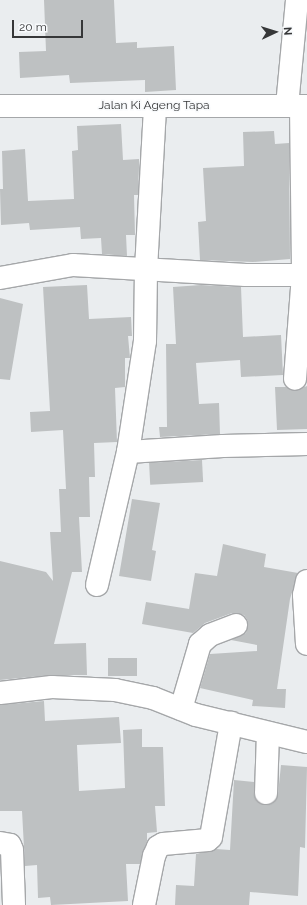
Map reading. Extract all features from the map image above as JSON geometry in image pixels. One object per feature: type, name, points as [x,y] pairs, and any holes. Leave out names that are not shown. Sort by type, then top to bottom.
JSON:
[{"type":"street","points":[[295,379],[303,275],[298,106],[297,0]]},
{"type":"street","name":"Jalan Ki Ageng Tapa","points":[[0,106],[298,106]]},
{"type":"street","points":[[97,585],[128,452],[145,341],[146,269],[155,106]]},
{"type":"street","points":[[0,278],[73,265],[246,275],[303,275]]},
{"type":"street","points":[[128,452],[223,446],[307,444]]},
{"type":"street","points":[[307,581],[304,594],[307,644]]},
{"type":"street","points":[[181,709],[200,644],[210,635],[236,625]]},
{"type":"street","points":[[0,692],[82,687],[153,698],[181,709],[307,742]]},
{"type":"street","points":[[144,905],[154,856],[158,847],[163,844],[208,840],[210,837],[231,723]]},
{"type":"street","points":[[266,793],[268,733]]},
{"type":"street","points":[[0,842],[10,844],[12,850],[14,905]]},
{"type":"building","points":[[44,0],[114,0],[116,43],[137,42],[137,48],[174,46],[176,90],[145,92],[145,80],[70,83],[69,75],[20,78],[19,52],[46,51]]},
{"type":"building","points":[[121,124],[123,160],[139,159],[138,195],[134,195],[135,235],[126,235],[127,256],[102,254],[101,238],[81,239],[80,227],[30,230],[29,223],[1,225],[0,189],[3,189],[2,151],[25,149],[28,201],[74,199],[72,151],[78,150],[77,126]]},
{"type":"building","points":[[274,131],[275,144],[289,143],[290,259],[253,262],[200,260],[198,222],[206,221],[203,168],[244,166],[243,132]]},
{"type":"building","points":[[87,285],[89,319],[131,317],[132,336],[128,336],[130,358],[125,358],[125,387],[115,388],[117,442],[94,443],[95,477],[89,477],[90,517],[79,517],[82,572],[72,572],[54,644],[86,643],[87,675],[51,675],[0,680],[0,561],[46,572],[53,581],[50,532],[61,532],[59,489],[66,489],[63,430],[31,432],[30,412],[50,411],[43,287]]},
{"type":"building","points":[[201,285],[241,287],[243,337],[281,335],[283,375],[241,377],[240,360],[196,363],[199,404],[219,403],[220,434],[160,437],[159,427],[167,427],[166,344],[176,344],[173,287]]},
{"type":"building","points":[[0,298],[23,304],[10,380],[0,379]]},
{"type":"building","points":[[307,386],[307,429],[277,430],[275,387],[286,387],[294,391]]},
{"type":"building","points":[[202,460],[203,482],[150,485],[149,463]]},
{"type":"building","points":[[132,499],[160,503],[152,550],[156,551],[151,581],[119,576]]},
{"type":"building","points":[[223,544],[266,554],[264,567],[298,573],[290,599],[277,689],[286,689],[285,708],[252,706],[253,700],[200,688],[210,654],[257,651],[257,645],[231,640],[246,633],[248,621],[244,615],[232,613],[205,623],[193,633],[142,624],[146,602],[189,609],[195,573],[217,576]]},
{"type":"building","points":[[108,658],[137,658],[137,676],[108,676]]},
{"type":"building","points":[[44,701],[45,721],[119,717],[121,743],[77,745],[79,791],[125,788],[123,730],[142,729],[142,747],[163,747],[165,806],[155,806],[157,832],[147,833],[147,841],[140,864],[126,864],[128,901],[51,905],[50,897],[38,898],[37,865],[25,866],[22,811],[0,811],[0,705]]},
{"type":"building","points":[[281,765],[307,767],[305,848],[300,847],[298,896],[250,892],[249,905],[175,905],[176,885],[194,886],[196,854],[216,849],[230,850],[234,780],[254,782],[255,799],[265,805],[272,804],[278,794]]}]
